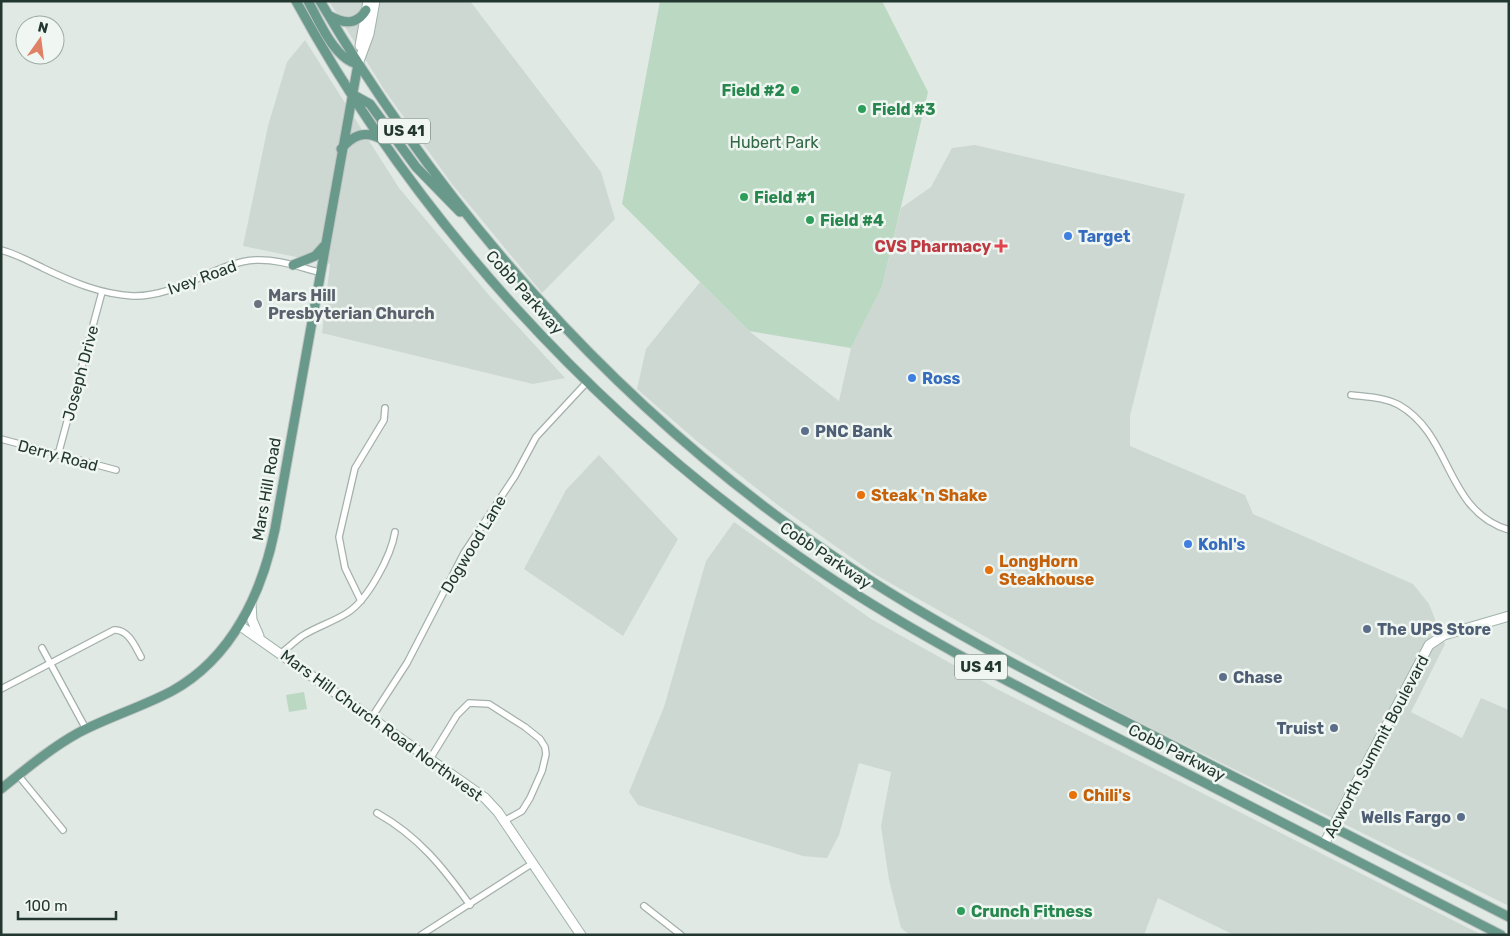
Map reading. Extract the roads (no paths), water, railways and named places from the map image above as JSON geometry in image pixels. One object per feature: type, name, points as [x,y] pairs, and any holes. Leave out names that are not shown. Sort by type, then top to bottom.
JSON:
[{"type":"main road","name":"Cobb Parkway","points":[[296,1],[352,94],[383,140],[427,200],[489,276],[542,334],[657,445],[743,515],[798,556],[871,604],[989,672],[1501,935]]},
{"type":"main road","points":[[308,1],[339,54],[348,61],[358,64]]},
{"type":"main road","name":"Cobb Parkway","points":[[320,1],[358,64],[412,143],[476,226],[538,298],[618,381],[706,460],[806,538],[903,602],[965,638],[1509,918]]},
{"type":"main road","points":[[329,16],[342,22],[352,22],[361,16],[367,6]]},
{"type":"main road","name":"Mars Hill Road","points":[[1,789],[61,743],[86,729],[151,701],[186,682],[213,659],[240,625],[251,604],[265,569],[274,536],[341,149],[358,64]]},
{"type":"main road","points":[[352,94],[370,104],[422,174],[476,226]]},
{"type":"main road","points":[[341,149],[358,134],[370,134],[383,140]]},
{"type":"main road","points":[[292,265],[310,259],[324,246]]},
{"type":"street","points":[[358,64],[368,34],[375,1]]},
{"type":"street","points":[[358,64],[367,6]]},
{"type":"street","name":"Ivey Road","points":[[1,250],[102,292],[135,296],[170,290],[250,261],[267,260],[320,272]]},
{"type":"street","name":"Joseph Drive","points":[[58,455],[102,292]]},
{"type":"street","name":"Dogwood Lane","points":[[372,717],[407,663],[464,554],[514,476],[536,437],[588,380]]},
{"type":"street","points":[[1351,395],[1383,398],[1400,405],[1432,435],[1443,454],[1458,489],[1469,505],[1484,519],[1509,530]]},
{"type":"street","points":[[361,601],[345,568],[339,537],[355,468],[384,420],[385,408]]},
{"type":"street","name":"Derry Road","points":[[1,439],[116,470]]},
{"type":"street","points":[[282,653],[301,636],[347,613],[361,601],[393,544],[395,532]]},
{"type":"street","points":[[251,604],[253,626],[262,640]]},
{"type":"street","name":"Acworth Summit Boulevard","points":[[1324,844],[1429,645],[1444,635],[1509,616]]},
{"type":"street","name":"Mars Hill Church Road Northwest","points":[[240,625],[485,798],[504,821],[582,934]]},
{"type":"street","points":[[1,689],[50,662],[118,630],[132,640],[141,657]]},
{"type":"street","points":[[42,648],[86,729]]},
{"type":"street","points":[[430,759],[456,715],[469,703],[489,704],[540,739],[546,754],[542,771],[522,810],[504,821]]},
{"type":"street","points":[[18,775],[63,830]]},
{"type":"street","points":[[377,813],[397,824],[422,844],[443,867],[470,905]]},
{"type":"street","points":[[421,935],[533,863]]},
{"type":"street","points":[[644,906],[681,935]]},
{"type":"place","name":"Field #2","points":[[795,90]]},
{"type":"place","name":"Field #3","points":[[862,109]]},
{"type":"place","name":"Field #1","points":[[744,197]]},
{"type":"place","name":"Field #4","points":[[810,220]]},
{"type":"place","name":"Target","points":[[1068,236]]},
{"type":"place","name":"CVS Pharmacy","points":[[1001,246]]},
{"type":"place","name":"Mars Hill Presbyterian Church","points":[[258,304]]},
{"type":"place","name":"Ross","points":[[912,378]]},
{"type":"place","name":"PNC Bank","points":[[805,431]]},
{"type":"place","name":"Steak 'n Shake","points":[[861,495]]},
{"type":"place","name":"Kohl's","points":[[1188,544]]},
{"type":"place","name":"LongHorn Steakhouse","points":[[989,570]]},
{"type":"place","name":"The UPS Store","points":[[1367,629]]},
{"type":"place","name":"Chase","points":[[1223,677]]},
{"type":"place","name":"Truist","points":[[1334,728]]},
{"type":"place","name":"Chili's","points":[[1073,795]]},
{"type":"place","name":"Wells Fargo","points":[[1461,817]]},
{"type":"place","name":"Crunch Fitness","points":[[961,911]]},
{"type":"park label","name":"Hubert Park","points":[[774,142]]}]
